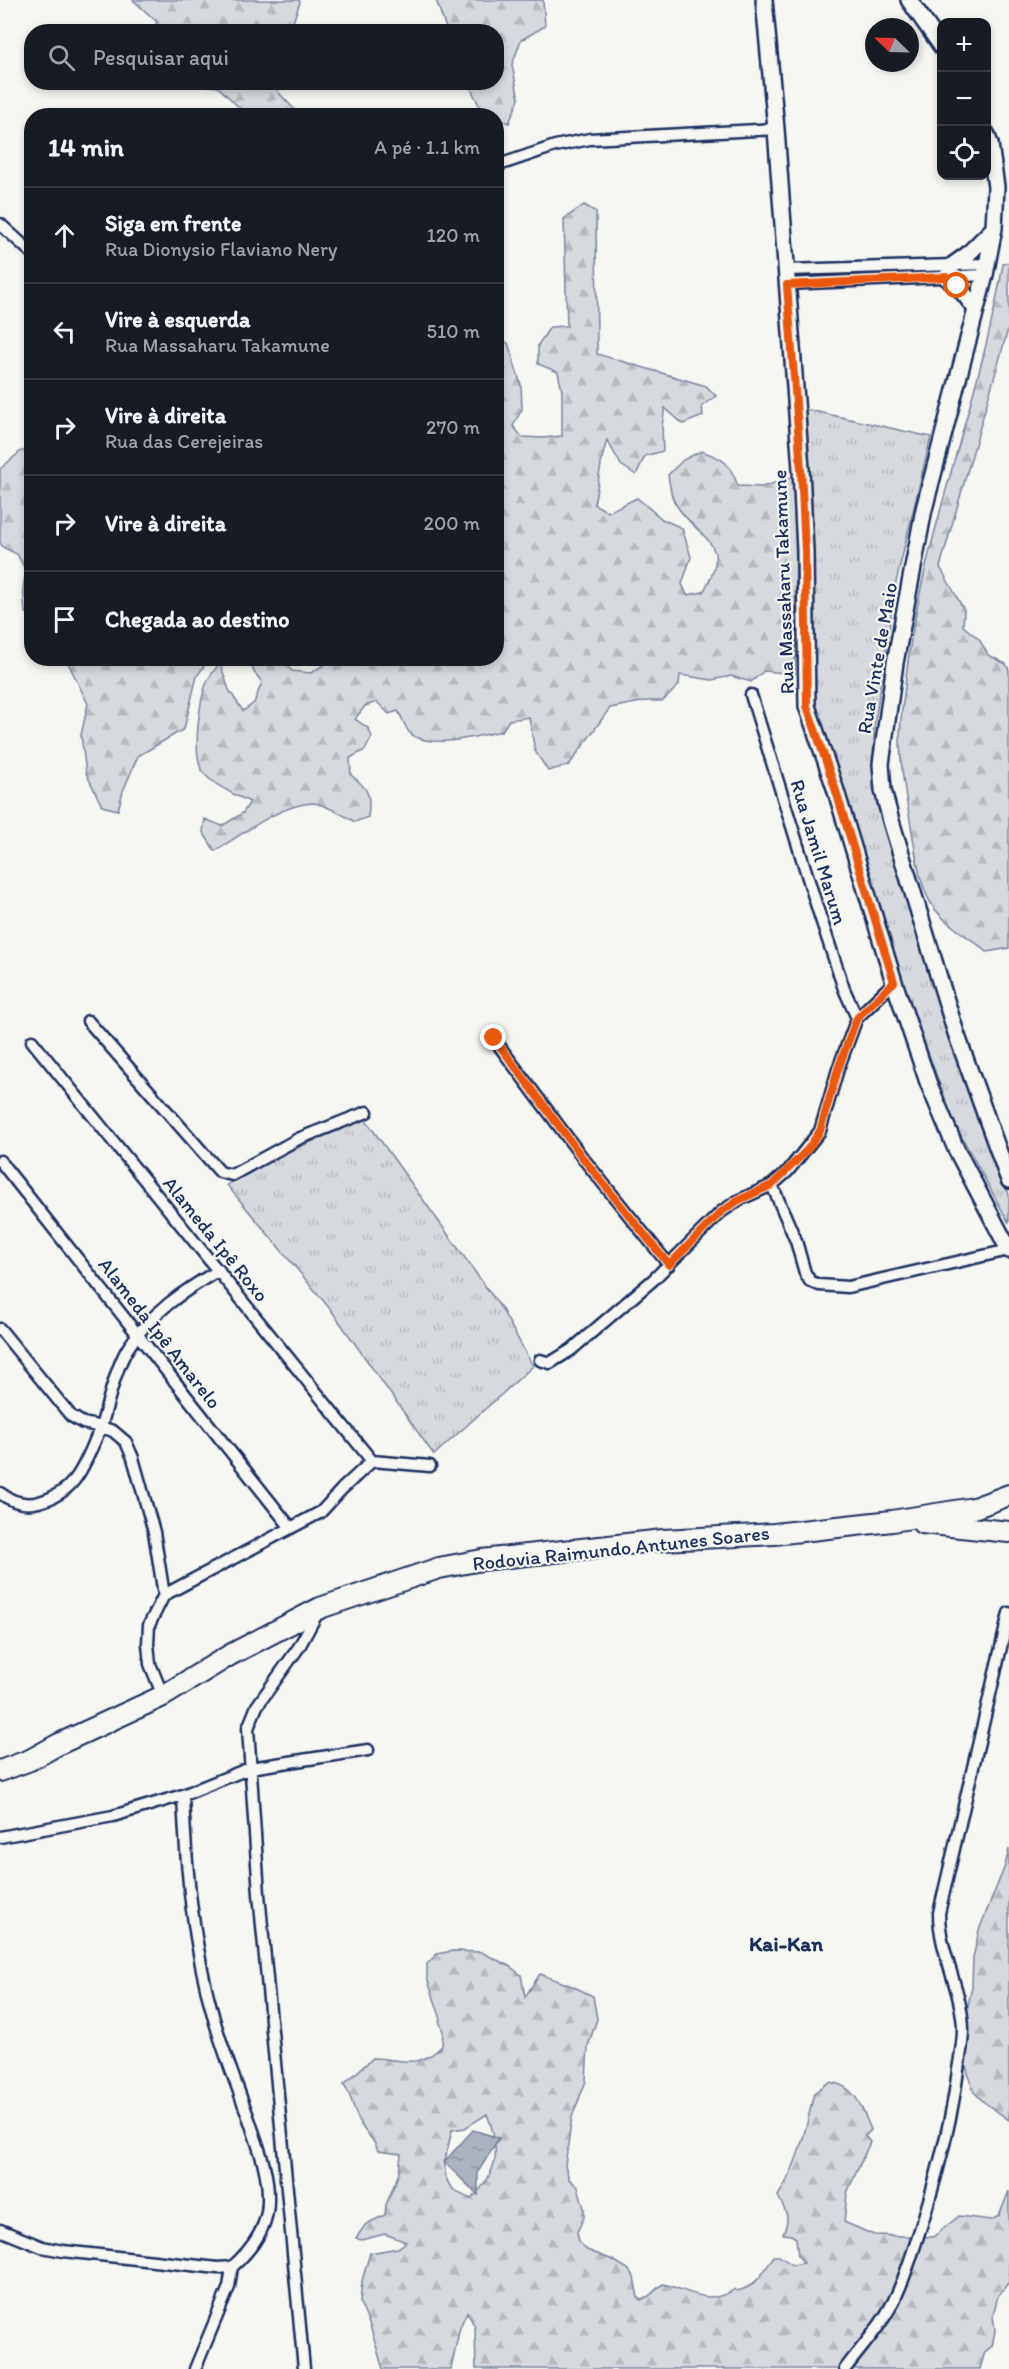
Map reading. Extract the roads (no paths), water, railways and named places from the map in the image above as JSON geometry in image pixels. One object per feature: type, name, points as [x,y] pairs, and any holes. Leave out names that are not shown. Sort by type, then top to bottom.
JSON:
[{"type":"highway","points":[[892,1521],[974,1508],[1009,1495]]},
{"type":"highway","points":[[892,1521],[1009,1532]]},
{"type":"highway","name":"Rodovia Raimundo Antunes Soares","points":[[0,1771],[30,1760],[59,1744],[163,1696],[230,1655],[320,1608],[422,1573],[482,1560],[663,1540],[774,1534],[892,1521]]},
{"type":"street","name":"Rua Massaharu Takamune","points":[[764,0],[776,129],[805,539],[807,706],[835,788],[894,982],[948,1131],[1009,1250]]},
{"type":"street","points":[[909,0],[937,40]]},
{"type":"street","points":[[504,163],[555,146],[590,139],[776,129]]},
{"type":"street","name":"Rua Vinte de Maio","points":[[991,151],[996,187],[994,228],[986,270],[924,509],[895,663],[881,764],[883,790],[891,821],[956,1033],[1009,1180]]},
{"type":"street","points":[[0,224],[24,246]]},
{"type":"street","points":[[950,271],[994,228]]},
{"type":"street","points":[[787,277],[986,270]]},
{"type":"street","points":[[950,271],[957,286],[976,309]]},
{"type":"street","name":"Rua Jamil Marum","points":[[751,695],[818,910],[844,989],[857,1018]]},
{"type":"street","points":[[540,1360],[550,1363],[571,1350],[669,1265],[721,1212],[739,1200],[772,1185],[808,1149],[820,1131],[838,1069],[857,1018],[894,982]]},
{"type":"street","points":[[88,1021],[220,1172],[226,1175],[232,1175],[298,1139],[367,1112]]},
{"type":"street","points":[[494,1038],[582,1157],[669,1265]]},
{"type":"street","name":"Alameda Ipê Roxo","points":[[32,1041],[372,1461]]},
{"type":"street","name":"Alameda Ipê Amarelo","points":[[0,1161],[291,1528]]},
{"type":"street","points":[[772,1185],[793,1233],[805,1273],[810,1281],[819,1285],[848,1287],[1009,1250]]},
{"type":"street","points":[[0,1493],[17,1503],[33,1504],[62,1494],[84,1464],[101,1427],[127,1350],[154,1317],[188,1288],[219,1270]]},
{"type":"street","points":[[0,1329],[71,1416],[83,1423],[113,1431],[126,1442],[133,1458],[154,1532],[164,1595],[149,1625],[148,1644],[150,1664],[163,1696]]},
{"type":"street","points":[[164,1595],[321,1512],[372,1461],[430,1466]]},
{"type":"street","points":[[304,2369],[259,1894],[248,1728],[251,1718],[299,1647],[320,1608]]},
{"type":"street","points":[[845,2369],[897,2295],[918,2237],[942,2157],[955,2094],[963,2030],[953,1973],[939,1930],[939,1913],[1009,1613]]},
{"type":"street","points":[[0,1837],[113,1816],[183,1795],[250,1768],[368,1750]]},
{"type":"street","points":[[183,1795],[190,1910],[202,1970],[214,2020],[266,2168],[268,2202],[267,2217],[259,2236],[232,2267],[229,2287],[195,2369]]},
{"type":"street","points":[[0,2230],[42,2247],[63,2251],[198,2267],[232,2267]]},
{"type":"water","points":[[473,2130],[499,2138],[478,2172],[478,2195],[444,2162]]},
{"type":"district","name":"Kai-Kan","points":[[786,1943]]}]
